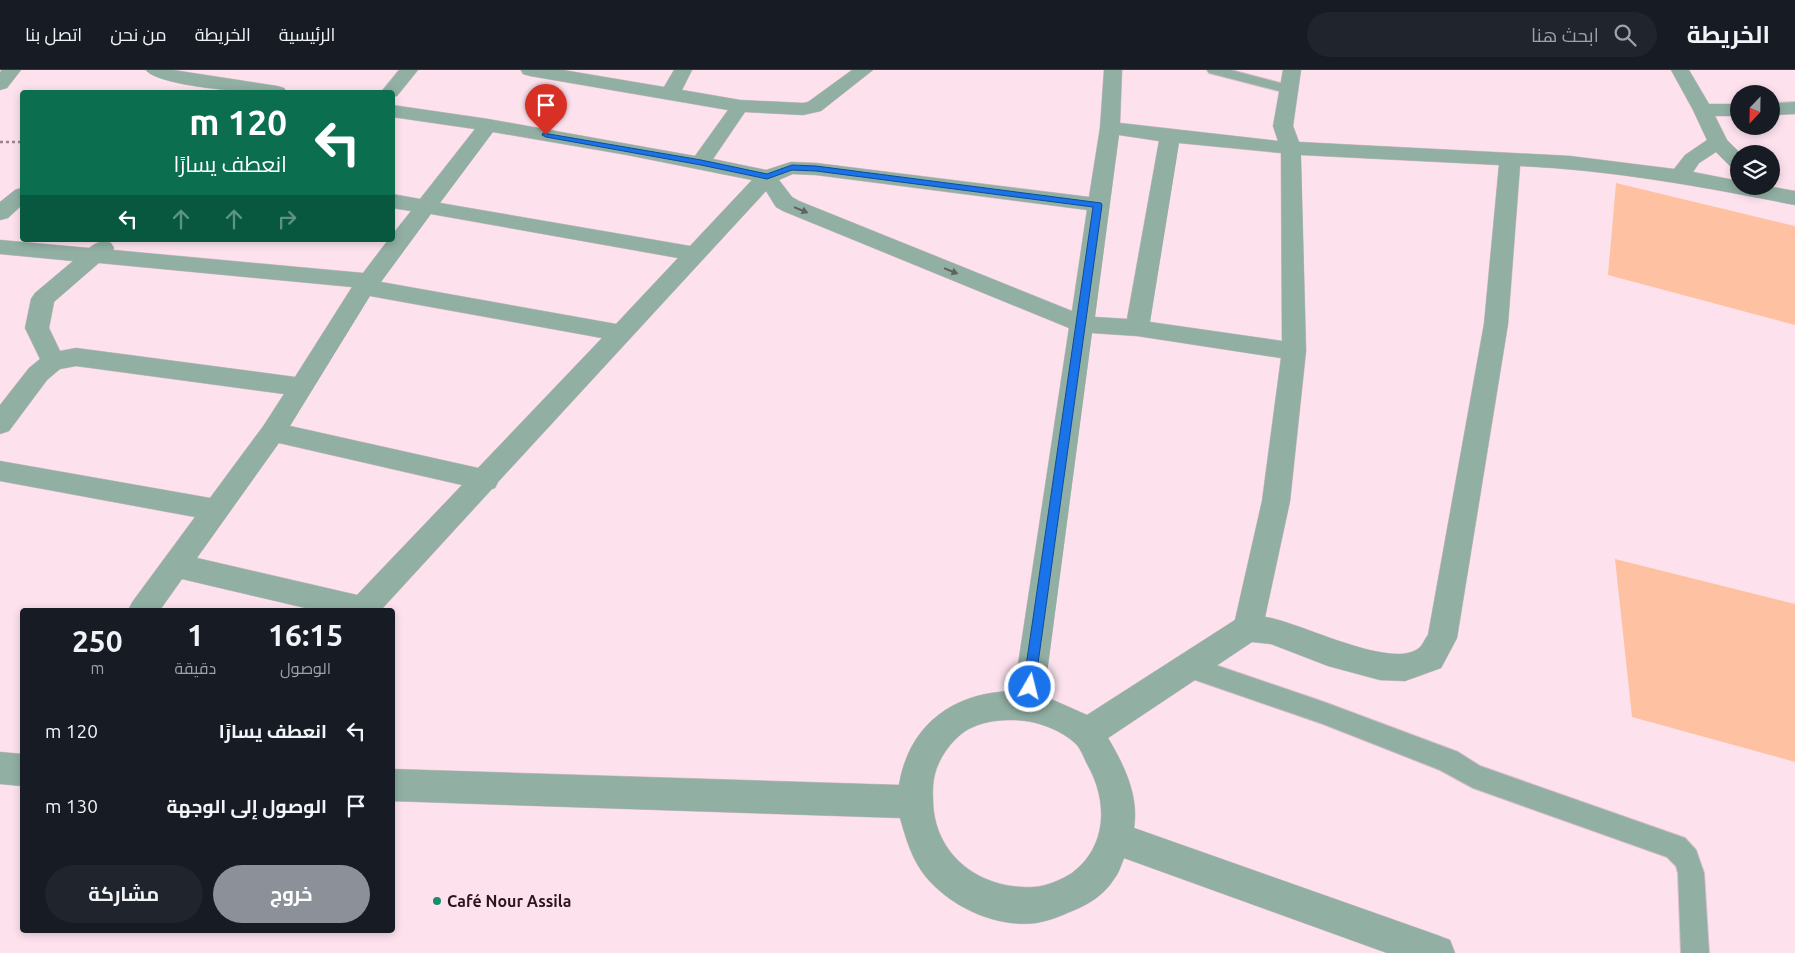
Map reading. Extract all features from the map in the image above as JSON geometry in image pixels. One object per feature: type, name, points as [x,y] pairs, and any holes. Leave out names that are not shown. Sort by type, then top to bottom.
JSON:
[{"type":"street","points":[[0,84],[12,70]]},
{"type":"street","points":[[392,90],[409,70]]},
{"type":"street","points":[[530,70],[740,106],[803,109],[814,107],[864,70]]},
{"type":"street","points":[[670,94],[683,70]]},
{"type":"street","points":[[1027,706],[1110,128],[1113,70]]},
{"type":"street","points":[[1248,628],[1276,501],[1294,350],[1291,148],[1283,126],[1287,89],[1292,70]]},
{"type":"street","points":[[1680,70],[1704,110],[1718,142],[1730,155]]},
{"type":"street","points":[[163,77],[262,90]]},
{"type":"street","points":[[701,162],[740,106]]},
{"type":"street","points":[[1780,109],[1795,108]]},
{"type":"street","points":[[1704,110],[1730,110]]},
{"type":"street","points":[[395,111],[488,125],[701,162],[767,177],[784,202],[791,206],[1081,324],[1137,328],[1294,350]]},
{"type":"street","points":[[144,608],[273,432],[367,284],[488,125]]},
{"type":"street","points":[[1110,128],[1291,148],[1580,163],[1730,184]]},
{"type":"street","points":[[1137,328],[1170,136]]},
{"type":"street","points":[[1679,176],[1692,159],[1718,142]]},
{"type":"street","points":[[1087,733],[1248,628],[1271,631],[1328,652],[1380,666],[1405,667],[1430,658],[1442,638],[1496,324],[1510,158]]},
{"type":"street","points":[[364,608],[486,480],[767,177],[792,168],[816,169],[1098,205]]},
{"type":"street","points":[[1780,194],[1795,198]]},
{"type":"street","points":[[0,213],[20,197]]},
{"type":"street","points":[[395,201],[696,254]]},
{"type":"street","points":[[0,247],[103,248],[367,284],[622,333]]},
{"type":"street","points":[[54,361],[37,328],[43,299],[103,248]]},
{"type":"street","points":[[0,424],[38,374],[54,361],[76,357],[301,387]]},
{"type":"street","points":[[273,432],[486,480]]},
{"type":"street","points":[[0,470],[216,510]]},
{"type":"street","points":[[175,565],[359,608]]},
{"type":"street","points":[[992,706],[1027,706],[1053,715],[1087,733],[1109,769],[1118,793],[1119,818],[1115,838],[1101,870],[1079,890],[1050,903],[1018,907],[986,900],[957,884],[934,861],[919,833],[913,802],[918,768],[934,739],[941,733],[960,718],[992,706]]},
{"type":"street","points":[[0,768],[20,770]]},
{"type":"street","points":[[395,785],[913,802]]},
{"type":"street","points":[[1115,838],[1437,953]]},
{"type":"lane","points":[[1214,70],[1287,89]]},
{"type":"lane","points":[[1189,667],[1324,713],[1449,761],[1473,776],[1676,847],[1687,859],[1691,873],[1695,953]]},
{"type":"path","points":[[0,142],[20,142]]},
{"type":"shaded area","points":[[1616,183],[1795,226],[1795,325],[1608,275]]},
{"type":"shaded area","points":[[1615,559],[1795,604],[1795,762],[1632,717]]},
{"type":"place","name":"Café Nour Assila","points":[[437,901]]},
{"type":"route","points":[[546,135],[701,162],[767,177],[792,168],[816,169],[1098,205],[1030,687]]}]
